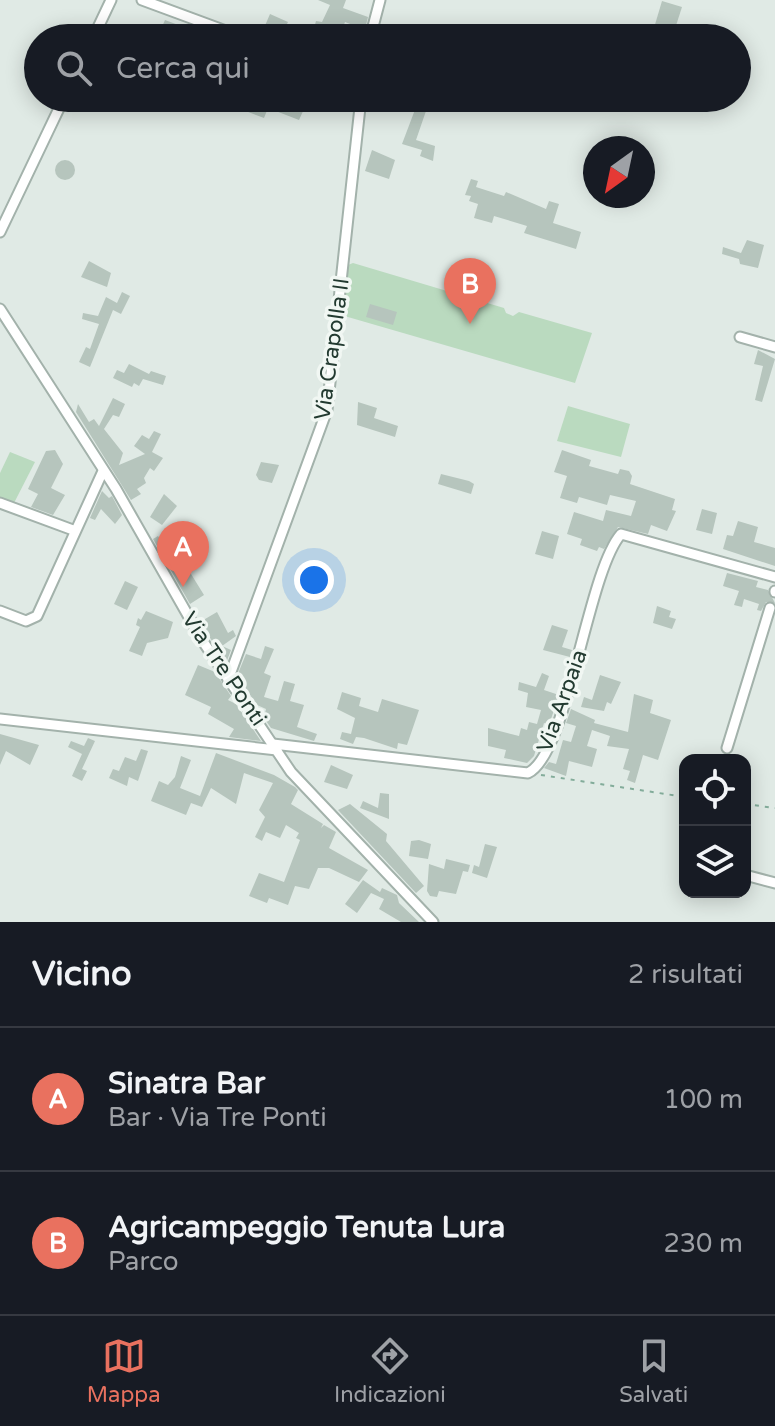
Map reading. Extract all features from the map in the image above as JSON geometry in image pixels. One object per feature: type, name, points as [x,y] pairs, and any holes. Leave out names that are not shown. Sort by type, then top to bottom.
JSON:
[{"type":"street","points":[[100,24],[111,0]]},
{"type":"street","points":[[142,0],[207,24]]},
{"type":"street","points":[[374,24],[380,0]]},
{"type":"street","points":[[0,232],[57,112]]},
{"type":"street","name":"Via Crapolla II","points":[[228,680],[327,410],[359,112]]},
{"type":"street","name":"Via Tre Ponti","points":[[0,309],[103,471],[228,680],[291,772],[433,922]]},
{"type":"street","points":[[740,337],[775,347]]},
{"type":"street","points":[[0,611],[26,621],[37,616],[73,530],[103,471]]},
{"type":"street","points":[[0,503],[73,530]]},
{"type":"street","name":"Via Arpaia","points":[[0,719],[528,773],[544,756],[577,666],[609,556],[621,534],[775,577]]},
{"type":"street","points":[[727,748],[770,608]]},
{"type":"street","points":[[751,877],[775,883]]},
{"type":"path","points":[[528,773],[679,796]]},
{"type":"path","points":[[751,805],[775,808]]},
{"type":"green space","points":[[353,263],[504,308],[506,313],[513,316],[519,312],[592,333],[575,383],[341,315],[348,265]]},
{"type":"green space","points":[[568,406],[630,424],[621,457],[557,441]]},
{"type":"green space","points":[[10,452],[35,462],[14,503],[0,498],[0,473]]},
{"type":"building","points":[[318,0],[346,0],[343,8],[368,17],[366,24],[315,24],[316,21],[322,22],[330,5]]},
{"type":"building","points":[[662,1],[682,7],[677,24],[655,24]]},
{"type":"building","points":[[270,14],[287,24],[266,24]]},
{"type":"building","points":[[248,112],[266,112],[264,118]]},
{"type":"building","points":[[278,112],[303,112],[299,120]]},
{"type":"building","points":[[414,112],[426,112],[416,140],[435,146],[433,161],[420,156],[422,150],[402,144]]},
{"type":"building","points":[[372,150],[395,160],[389,179],[365,171]]},
{"type":"building","points":[[65,160],[72,163],[75,170],[72,177],[65,180],[58,177],[55,170],[58,163]]},
{"type":"building","points":[[471,179],[478,181],[476,187],[504,196],[506,192],[546,209],[549,201],[559,204],[553,223],[581,232],[576,249],[524,233],[527,226],[494,216],[492,223],[474,218],[478,204],[469,201],[471,196],[465,195]]},
{"type":"building","points":[[747,240],[764,245],[758,268],[740,264],[739,259],[722,254],[723,247],[741,253]]},
{"type":"building","points":[[89,261],[111,273],[107,287],[81,277]]},
{"type":"building","points":[[122,292],[130,296],[121,314],[113,310],[90,367],[79,362],[86,347],[90,349],[99,324],[82,319],[83,313],[98,316],[106,297],[117,303]]},
{"type":"building","points":[[370,304],[397,312],[393,325],[366,317]]},
{"type":"building","points":[[758,350],[775,359],[762,402],[755,400],[763,366],[754,364]]},
{"type":"building","points":[[129,364],[149,374],[151,371],[166,376],[163,385],[143,379],[139,386],[134,383],[132,387],[113,378],[117,370],[124,373]]},
{"type":"building","points":[[113,398],[125,404],[119,417],[113,415],[104,429],[123,453],[119,465],[145,454],[134,446],[142,435],[149,439],[154,431],[161,434],[152,452],[163,458],[154,471],[150,468],[144,478],[146,483],[137,489],[141,494],[131,500],[76,412],[78,404],[89,422],[94,419],[99,426]]},
{"type":"building","points":[[358,402],[377,408],[374,418],[398,426],[395,437],[357,425]]},
{"type":"building","points":[[55,450],[63,464],[51,488],[65,495],[53,515],[31,507],[38,494],[28,489],[46,451]]},
{"type":"building","points":[[562,450],[591,460],[589,466],[618,474],[620,469],[629,471],[632,476],[630,484],[675,499],[672,510],[676,511],[667,531],[651,525],[648,534],[618,527],[604,549],[599,547],[597,551],[580,545],[582,539],[567,534],[574,512],[603,521],[606,510],[631,516],[636,501],[610,495],[607,505],[579,497],[577,503],[560,498],[567,476],[554,472]]},
{"type":"building","points":[[261,462],[279,465],[272,483],[259,480],[256,475]]},
{"type":"building","points":[[441,474],[474,484],[471,494],[438,484]]},
{"type":"building","points":[[102,491],[109,498],[112,496],[122,515],[115,524],[101,509],[95,520],[90,518]]},
{"type":"building","points":[[164,494],[177,506],[162,525],[150,517]]},
{"type":"building","points":[[702,509],[717,513],[712,534],[696,530]]},
{"type":"building","points":[[738,521],[758,527],[754,542],[775,548],[775,566],[723,549],[727,535],[733,536]]},
{"type":"building","points":[[542,531],[559,536],[553,559],[535,554]]},
{"type":"building","points":[[158,536],[170,555],[175,548],[204,595],[190,604],[153,539]]},
{"type":"building","points":[[727,573],[758,581],[756,587],[768,590],[775,603],[766,602],[761,611],[757,610],[759,604],[744,599],[742,607],[734,605],[739,591],[723,586]]},
{"type":"building","points":[[125,581],[138,587],[127,610],[114,604]]},
{"type":"building","points":[[657,606],[671,611],[669,617],[676,619],[672,629],[653,623]]},
{"type":"building","points":[[146,611],[173,622],[168,638],[147,643],[142,656],[129,651],[140,627],[136,625],[138,618],[141,620]]},
{"type":"building","points":[[217,612],[228,633],[233,630],[236,636],[222,646],[231,650],[226,663],[200,622]]},
{"type":"building","points":[[552,625],[568,630],[562,647],[572,650],[570,657],[543,650]]},
{"type":"building","points":[[265,646],[274,649],[264,673],[271,676],[264,697],[278,701],[284,681],[295,684],[290,701],[304,705],[297,727],[317,734],[314,741],[271,728],[264,718],[266,709],[257,705],[237,676],[246,654],[261,659]]},
{"type":"building","points":[[198,665],[215,672],[231,696],[228,700],[236,704],[261,741],[229,737],[234,729],[208,714],[211,707],[185,695]]},
{"type":"building","points":[[542,673],[549,676],[544,690],[559,695],[549,725],[544,723],[534,756],[527,763],[504,758],[506,750],[488,746],[488,728],[519,736],[521,728],[527,730],[529,722],[537,724],[541,710],[526,707],[528,693],[518,690],[519,682],[536,687]]},
{"type":"building","points":[[600,675],[621,682],[611,704],[607,702],[604,711],[581,707],[584,697],[592,700]]},
{"type":"building","points":[[342,692],[361,698],[359,706],[378,712],[382,699],[419,710],[407,745],[398,743],[397,749],[364,738],[356,737],[353,744],[340,739],[342,732],[351,734],[355,718],[337,709]]},
{"type":"building","points":[[634,694],[653,700],[650,713],[671,720],[658,760],[643,755],[635,783],[627,780],[630,771],[623,769],[629,749],[607,746],[610,736],[592,730],[587,746],[597,749],[592,767],[569,761],[566,776],[544,768],[549,762],[556,764],[563,740],[571,742],[576,726],[566,723],[571,709],[595,720],[594,723],[628,732]]},
{"type":"building","points":[[0,734],[39,745],[30,765],[6,751],[0,765]]},
{"type":"building","points":[[88,738],[95,741],[82,769],[87,771],[82,781],[72,776],[82,754],[68,747],[71,741],[84,746]]},
{"type":"building","points":[[141,749],[148,751],[138,781],[129,777],[127,786],[109,778],[113,769],[119,771],[125,757],[136,761]]},
{"type":"building","points":[[216,753],[274,775],[295,787],[298,790],[291,804],[323,824],[321,828],[324,825],[336,832],[329,848],[368,870],[359,882],[329,868],[318,868],[309,889],[295,886],[288,905],[269,898],[267,903],[249,896],[259,873],[284,882],[300,840],[296,838],[299,833],[286,825],[280,838],[266,832],[262,841],[255,837],[265,817],[259,810],[273,783],[244,773],[236,804],[211,788],[202,807],[191,803],[186,815],[151,801],[159,781],[168,785],[175,777],[181,756],[191,760],[180,788],[200,796]]},
{"type":"building","points":[[331,765],[353,775],[347,789],[324,782]]},
{"type":"building","points":[[380,793],[389,794],[389,819],[360,808],[363,801],[378,808]]},
{"type":"building","points":[[350,804],[387,834],[386,841],[424,886],[416,893],[338,810]]},
{"type":"building","points":[[411,841],[431,844],[428,859],[409,856]]},
{"type":"building","points":[[485,844],[497,847],[487,878],[472,873],[474,865],[479,867]]},
{"type":"building","points":[[446,859],[470,865],[468,872],[463,871],[456,894],[439,891],[437,897],[430,896],[427,891],[429,864],[444,869]]},
{"type":"building","points":[[363,880],[380,892],[382,888],[397,895],[399,903],[419,922],[401,922],[379,909],[384,899],[371,893],[357,913],[345,904]]},
{"type":"place","name":"Agricampeggio Tenuta Lura","points":[[470,324]]},
{"type":"place","name":"Sinatra Bar","points":[[183,587]]}]
